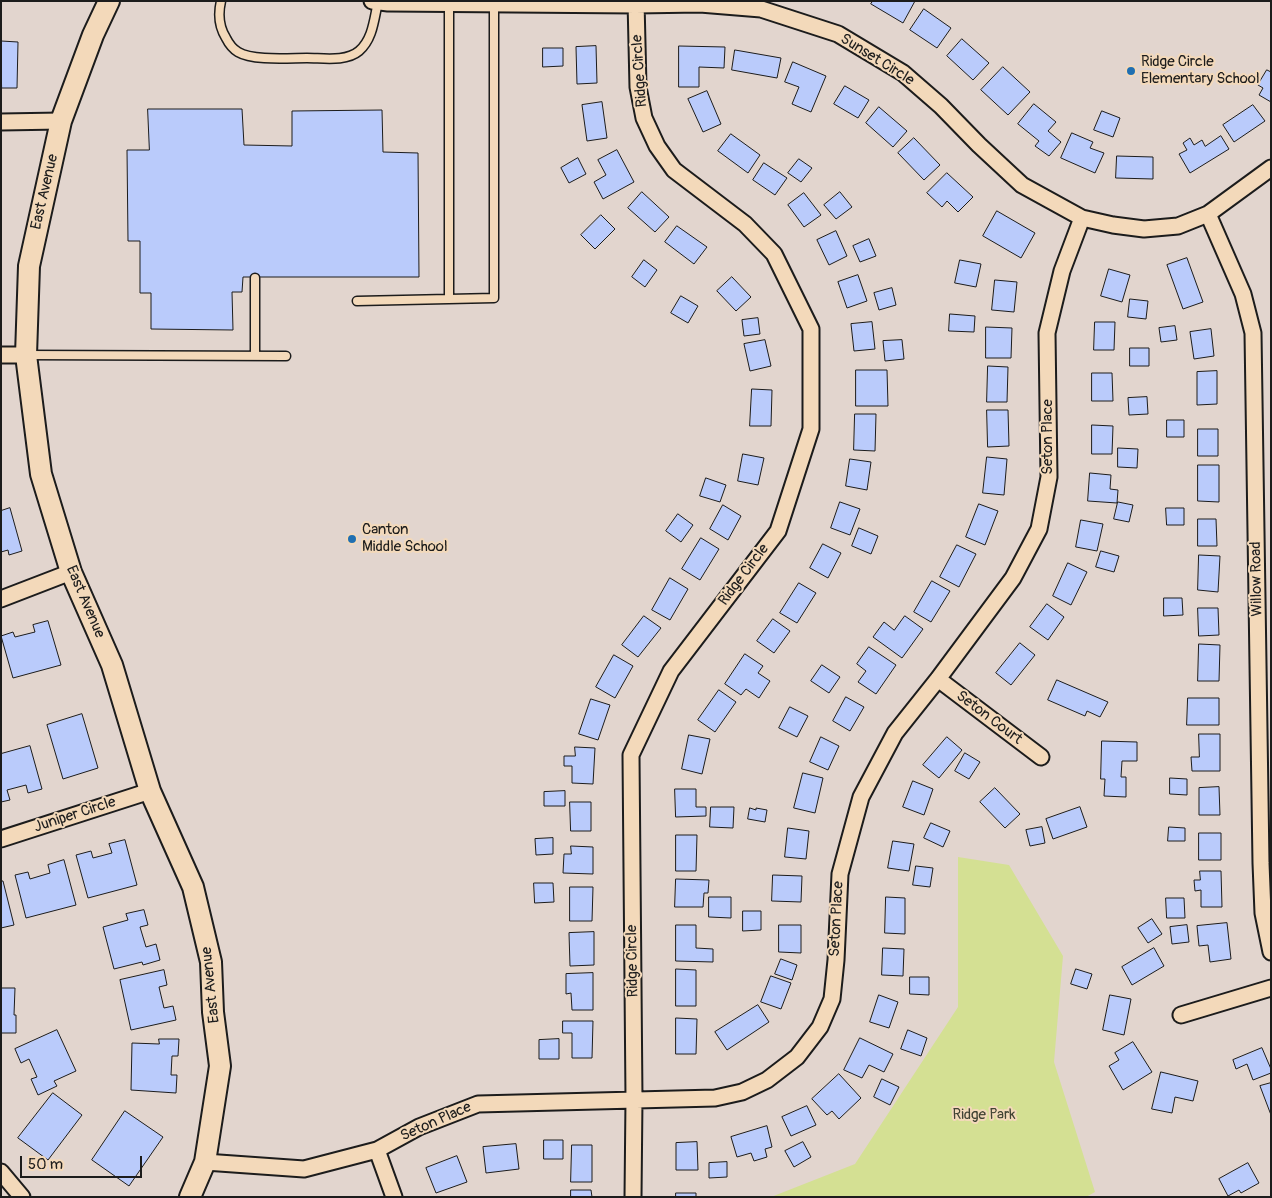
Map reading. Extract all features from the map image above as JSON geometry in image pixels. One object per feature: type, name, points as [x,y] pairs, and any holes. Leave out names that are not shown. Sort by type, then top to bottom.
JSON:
[{"type":"street","name":"East Avenue","points":[[108,1],[92,35],[61,121],[29,266],[26,355],[41,474],[71,572],[112,665],[150,791],[194,888],[211,962],[213,1012],[220,1066],[205,1162],[190,1197]]},
{"type":"street","name":"Sunset Circle","points":[[376,2],[700,4],[762,9],[838,34],[904,73],[1022,184],[1082,218],[1113,225],[1144,229],[1178,226],[1208,214],[1271,168]]},
{"type":"street","name":"Ridge Circle","points":[[633,1197],[631,755],[671,671],[778,531],[811,429],[811,330],[774,254],[745,224],[674,170],[657,146],[644,118],[638,87],[636,3]]},
{"type":"street","points":[[1,122],[61,121]]},
{"type":"street","name":"Willow Road","points":[[1208,214],[1244,294],[1253,333],[1261,864],[1263,913],[1271,952]]},
{"type":"street","name":"Seton Place","points":[[205,1162],[304,1169],[377,1150],[419,1127],[478,1104],[715,1098],[742,1092],[767,1080],[797,1057],[820,1028],[832,999],[836,960],[840,874],[861,797],[894,733],[938,679],[1012,578],[1038,529],[1049,477],[1048,333],[1062,271],[1082,218]]},
{"type":"street","points":[[1,355],[26,355]]},
{"type":"street","points":[[1,599],[71,572]]},
{"type":"street","name":"Seton Court","points":[[938,679],[1041,758]]},
{"type":"street","name":"Juniper Circle","points":[[1,839],[150,791]]},
{"type":"street","points":[[1181,1015],[1271,988]]},
{"type":"street","points":[[377,1150],[394,1197]]},
{"type":"street","points":[[1,1172],[22,1197]]},
{"type":"lane","points":[[221,1],[220,26],[233,49],[240,54],[248,56],[282,58],[343,58],[354,55],[368,40],[376,2]]},
{"type":"lane","points":[[449,2],[449,299]]},
{"type":"lane","points":[[357,301],[494,298],[494,3]]},
{"type":"lane","points":[[255,278],[255,356]]},
{"type":"lane","points":[[26,355],[286,356]]},
{"type":"green space","name":"Ridge Park","points":[[958,857],[1009,865],[1063,956],[1054,1062],[1095,1192],[1086,1197],[771,1197],[855,1164],[958,1007]]},
{"type":"building","points":[[873,1],[915,1],[903,23],[871,4]]},
{"type":"building","points":[[924,9],[951,28],[937,48],[910,30]]},
{"type":"building","points":[[962,39],[989,63],[973,80],[947,56]]},
{"type":"building","points":[[1,41],[18,42],[17,88],[2,88]]},
{"type":"building","points":[[596,46],[597,83],[577,84],[576,47]]},
{"type":"building","points":[[679,46],[725,47],[724,68],[699,67],[699,87],[679,87]]},
{"type":"building","points":[[543,48],[563,48],[563,66],[543,67]]},
{"type":"building","points":[[735,50],[781,58],[777,78],[732,70]]},
{"type":"building","points":[[793,62],[826,76],[811,112],[792,104],[799,87],[785,82]]},
{"type":"building","points":[[1003,67],[1030,92],[1008,115],[981,90]]},
{"type":"building","points":[[1267,70],[1271,72],[1271,102],[1259,95],[1263,88],[1258,85]]},
{"type":"building","points":[[845,86],[869,100],[858,118],[834,104]]},
{"type":"building","points":[[707,91],[721,124],[703,132],[688,99]]},
{"type":"building","points":[[602,102],[607,138],[587,141],[582,105]]},
{"type":"building","points":[[1034,104],[1056,122],[1048,131],[1061,142],[1049,156],[1035,146],[1039,141],[1018,124]]},
{"type":"building","points":[[1253,105],[1265,121],[1234,142],[1223,125]]},
{"type":"building","points":[[879,107],[907,131],[893,147],[866,123]]},
{"type":"building","points":[[148,109],[242,109],[244,145],[292,146],[292,111],[382,110],[383,152],[418,153],[419,277],[243,277],[242,292],[232,292],[233,330],[151,329],[151,293],[140,293],[140,241],[128,241],[127,150],[149,150]]},
{"type":"building","points":[[1102,111],[1120,118],[1113,137],[1094,130]]},
{"type":"building","points":[[1072,133],[1093,142],[1090,148],[1104,153],[1095,173],[1061,158]]},
{"type":"building","points":[[731,134],[760,155],[748,173],[718,151]]},
{"type":"building","points":[[1221,136],[1229,149],[1190,173],[1179,154],[1187,150],[1183,143],[1190,138],[1194,145],[1202,140],[1205,146]]},
{"type":"building","points":[[914,138],[940,165],[924,180],[898,153]]},
{"type":"building","points":[[617,150],[634,182],[603,199],[594,182],[606,175],[598,160]]},
{"type":"building","points":[[1117,156],[1153,157],[1153,179],[1116,178]]},
{"type":"building","points":[[578,158],[586,174],[569,183],[561,168]]},
{"type":"building","points":[[799,159],[812,168],[801,182],[788,173]]},
{"type":"building","points":[[764,163],[787,178],[775,195],[753,180]]},
{"type":"building","points":[[947,173],[973,197],[958,212],[947,201],[942,207],[927,193]]},
{"type":"building","points":[[642,192],[669,217],[655,232],[628,208]]},
{"type":"building","points":[[840,192],[852,207],[836,219],[824,205]]},
{"type":"building","points":[[804,193],[821,215],[804,227],[788,205]]},
{"type":"building","points":[[997,211],[1035,233],[1021,258],[983,236]]},
{"type":"building","points":[[601,215],[615,229],[595,249],[581,235]]},
{"type":"building","points":[[677,226],[707,247],[694,264],[665,242]]},
{"type":"building","points":[[836,231],[847,256],[829,265],[817,240]]},
{"type":"building","points":[[869,239],[876,256],[860,262],[853,246]]},
{"type":"building","points":[[1187,258],[1203,302],[1183,309],[1167,265]]},
{"type":"building","points":[[644,260],[657,270],[645,287],[632,277]]},
{"type":"building","points":[[960,260],[981,264],[976,287],[955,283]]},
{"type":"building","points":[[1109,269],[1130,275],[1122,302],[1101,296]]},
{"type":"building","points":[[858,275],[867,301],[847,308],[838,282]]},
{"type":"building","points":[[732,277],[751,297],[736,311],[717,291]]},
{"type":"building","points":[[995,280],[1017,282],[1014,312],[992,310]]},
{"type":"building","points":[[892,288],[896,305],[879,310],[874,293]]},
{"type":"building","points":[[681,296],[698,306],[688,323],[671,313]]},
{"type":"building","points":[[1130,299],[1148,301],[1146,319],[1128,317]]},
{"type":"building","points":[[950,314],[975,316],[974,332],[949,331]]},
{"type":"building","points":[[758,318],[760,334],[744,336],[742,320]]},
{"type":"building","points":[[872,322],[875,349],[854,351],[851,324]]},
{"type":"building","points":[[1095,322],[1115,322],[1114,350],[1094,350]]},
{"type":"building","points":[[1175,326],[1177,340],[1161,342],[1159,328]]},
{"type":"building","points":[[986,327],[1012,328],[1011,358],[986,358]]},
{"type":"building","points":[[1211,329],[1214,356],[1194,359],[1190,332]]},
{"type":"building","points":[[765,340],[771,366],[750,371],[744,344]]},
{"type":"building","points":[[902,340],[904,359],[885,361],[883,341]]},
{"type":"building","points":[[1130,348],[1149,348],[1149,366],[1130,366]]},
{"type":"building","points":[[988,366],[1008,367],[1007,402],[987,402]]},
{"type":"building","points":[[856,370],[887,370],[888,406],[856,406]]},
{"type":"building","points":[[1217,371],[1217,404],[1197,405],[1197,372]]},
{"type":"building","points":[[1092,373],[1112,373],[1113,401],[1092,401]]},
{"type":"building","points":[[752,389],[772,390],[771,426],[750,426]]},
{"type":"building","points":[[1147,397],[1148,414],[1129,415],[1128,398]]},
{"type":"building","points":[[987,410],[1008,410],[1009,446],[988,447]]},
{"type":"building","points":[[855,414],[876,414],[875,451],[854,450]]},
{"type":"building","points":[[1167,420],[1184,420],[1184,437],[1167,437]]},
{"type":"building","points":[[1092,425],[1113,426],[1112,454],[1092,454]]},
{"type":"building","points":[[1198,429],[1218,429],[1218,456],[1198,456]]},
{"type":"building","points":[[1118,448],[1138,449],[1137,468],[1118,467]]},
{"type":"building","points":[[743,454],[764,458],[758,485],[738,481]]},
{"type":"building","points":[[987,457],[1007,459],[1004,495],[983,493]]},
{"type":"building","points":[[850,459],[871,462],[867,490],[846,486]]},
{"type":"building","points":[[1198,465],[1219,465],[1219,502],[1198,501]]},
{"type":"building","points":[[1090,473],[1111,475],[1110,489],[1118,490],[1117,503],[1088,501]]},
{"type":"building","points":[[706,478],[726,485],[720,502],[700,496]]},
{"type":"building","points":[[840,502],[860,509],[850,535],[831,528]]},
{"type":"building","points":[[1118,502],[1133,505],[1129,522],[1114,519]]},
{"type":"building","points":[[979,504],[998,511],[985,545],[966,537]]},
{"type":"building","points":[[723,505],[741,516],[728,540],[710,529]]},
{"type":"building","points":[[10,508],[22,551],[9,555],[8,550],[1,552],[1,511]]},
{"type":"building","points":[[1166,508],[1184,508],[1184,525],[1167,525]]},
{"type":"building","points":[[678,514],[693,525],[681,542],[666,531]]},
{"type":"building","points":[[1198,519],[1216,519],[1217,546],[1198,546]]},
{"type":"building","points":[[1081,520],[1103,524],[1097,551],[1076,547]]},
{"type":"building","points":[[859,528],[878,536],[871,554],[852,546]]},
{"type":"building","points":[[701,538],[719,549],[700,580],[682,569]]},
{"type":"building","points":[[823,544],[841,553],[828,578],[810,568]]},
{"type":"building","points":[[957,545],[976,554],[959,587],[940,577]]},
{"type":"building","points":[[1101,551],[1119,556],[1114,572],[1096,567]]},
{"type":"building","points":[[1199,555],[1220,556],[1218,592],[1198,590]]},
{"type":"building","points":[[1068,563],[1087,572],[1071,605],[1053,596]]},
{"type":"building","points":[[670,578],[688,589],[670,620],[652,610]]},
{"type":"building","points":[[932,581],[950,591],[931,622],[914,612]]},
{"type":"building","points":[[799,583],[816,593],[797,623],[780,613]]},
{"type":"building","points":[[1164,598],[1182,598],[1183,615],[1164,616]]},
{"type":"building","points":[[1047,604],[1064,617],[1048,640],[1030,627]]},
{"type":"building","points":[[1198,608],[1218,608],[1219,635],[1199,636]]},
{"type":"building","points":[[644,616],[661,628],[638,657],[622,645]]},
{"type":"building","points":[[905,616],[923,629],[902,658],[873,637],[884,622],[894,630]]},
{"type":"building","points":[[773,619],[790,631],[774,653],[757,641]]},
{"type":"building","points":[[48,621],[61,665],[13,678],[1,636],[13,632],[15,637],[35,632],[33,625]]},
{"type":"building","points":[[1020,643],[1035,655],[1011,685],[996,673]]},
{"type":"building","points":[[1199,644],[1220,645],[1219,681],[1198,681]]},
{"type":"building","points":[[869,647],[896,665],[876,694],[858,682],[866,671],[857,664]]},
{"type":"building","points":[[745,654],[763,666],[758,673],[770,681],[759,698],[746,689],[741,695],[725,684]]},
{"type":"building","points":[[614,655],[633,666],[615,698],[596,687]]},
{"type":"building","points":[[822,665],[840,677],[829,693],[811,681]]},
{"type":"building","points":[[1057,680],[1108,702],[1100,717],[1087,711],[1085,716],[1048,700]]},
{"type":"building","points":[[719,690],[736,702],[715,732],[698,720]]},
{"type":"building","points":[[846,697],[864,707],[850,731],[833,721]]},
{"type":"building","points":[[1188,698],[1219,698],[1219,725],[1187,725]]},
{"type":"building","points":[[591,699],[610,705],[598,740],[579,734]]},
{"type":"building","points":[[790,707],[808,716],[797,737],[779,728]]},
{"type":"building","points":[[82,714],[98,768],[63,779],[47,725]]},
{"type":"building","points":[[1199,734],[1220,734],[1220,771],[1192,771],[1191,757],[1199,757]]},
{"type":"building","points":[[689,735],[710,739],[702,774],[682,769]]},
{"type":"building","points":[[821,737],[839,746],[828,770],[810,762]]},
{"type":"building","points":[[947,737],[962,750],[939,778],[923,765]]},
{"type":"building","points":[[1102,741],[1137,742],[1137,761],[1122,761],[1121,777],[1126,777],[1126,797],[1104,796],[1105,779],[1101,779]]},
{"type":"building","points":[[30,746],[42,789],[28,793],[26,785],[7,790],[10,800],[1,802],[1,754]]},
{"type":"building","points":[[575,747],[595,748],[593,784],[572,783],[572,766],[564,766],[564,756],[575,756]]},
{"type":"building","points":[[965,753],[980,762],[969,779],[955,771]]},
{"type":"building","points":[[803,773],[823,778],[815,813],[794,808]]},
{"type":"building","points":[[1170,778],[1187,779],[1187,795],[1170,794]]},
{"type":"building","points":[[913,781],[933,789],[924,815],[903,807]]},
{"type":"building","points":[[1219,787],[1220,815],[1199,815],[1199,788]]},
{"type":"building","points":[[995,788],[1020,814],[1005,828],[980,802]]},
{"type":"building","points":[[675,789],[696,789],[696,807],[706,807],[706,816],[676,817]]},
{"type":"building","points":[[565,791],[565,806],[544,806],[544,792]]},
{"type":"building","points":[[570,802],[591,802],[591,831],[571,831]]},
{"type":"building","points":[[711,807],[734,807],[733,828],[710,827]]},
{"type":"building","points":[[1080,807],[1087,827],[1053,839],[1046,819]]},
{"type":"building","points":[[750,808],[767,810],[765,822],[748,819]]},
{"type":"building","points":[[931,823],[950,831],[943,847],[924,838]]},
{"type":"building","points":[[1042,827],[1045,843],[1030,846],[1026,830]]},
{"type":"building","points":[[1169,827],[1185,828],[1185,841],[1168,841]]},
{"type":"building","points":[[788,828],[809,831],[806,859],[785,857]]},
{"type":"building","points":[[1199,833],[1221,833],[1221,860],[1199,860]]},
{"type":"building","points":[[676,835],[697,835],[696,871],[676,871]]},
{"type":"building","points":[[553,838],[553,854],[536,855],[535,839]]},
{"type":"building","points":[[125,840],[137,885],[88,898],[76,855],[91,851],[93,858],[112,853],[109,844]]},
{"type":"building","points":[[893,841],[914,844],[909,871],[888,868]]},
{"type":"building","points":[[571,846],[593,847],[593,874],[563,873],[564,854],[571,854]]},
{"type":"building","points":[[64,860],[76,905],[26,918],[15,875],[28,872],[30,879],[50,873],[48,865]]},
{"type":"building","points":[[916,866],[933,868],[930,887],[913,885]]},
{"type":"building","points":[[1200,871],[1221,871],[1222,907],[1201,907],[1201,890],[1195,891],[1194,880],[1200,880]]},
{"type":"building","points":[[773,875],[802,876],[801,902],[772,901]]},
{"type":"building","points":[[676,879],[709,880],[708,893],[704,893],[703,907],[675,907]]},
{"type":"building","points":[[1,881],[3,881],[14,925],[1,928]]},
{"type":"building","points":[[534,883],[553,883],[554,902],[535,903]]},
{"type":"building","points":[[570,887],[593,887],[592,921],[570,921]]},
{"type":"building","points":[[709,897],[731,897],[731,918],[709,917]]},
{"type":"building","points":[[886,897],[905,898],[905,934],[885,933]]},
{"type":"building","points":[[1166,898],[1184,898],[1185,918],[1167,918]]},
{"type":"building","points":[[144,910],[148,925],[140,927],[146,947],[156,944],[160,960],[143,965],[142,962],[114,969],[103,927],[128,920],[126,914]]},
{"type":"building","points":[[743,911],[761,911],[761,930],[743,931]]},
{"type":"building","points":[[1152,919],[1162,934],[1148,943],[1138,928]]},
{"type":"building","points":[[1227,923],[1231,959],[1210,962],[1208,945],[1199,946],[1197,926]]},
{"type":"building","points":[[676,925],[696,925],[696,948],[713,949],[713,962],[676,961]]},
{"type":"building","points":[[779,925],[801,925],[801,953],[779,952]]},
{"type":"building","points":[[1187,925],[1189,942],[1172,944],[1170,927]]},
{"type":"building","points":[[594,932],[594,965],[570,966],[569,933]]},
{"type":"building","points":[[883,948],[904,949],[903,976],[882,975]]},
{"type":"building","points":[[1154,948],[1164,966],[1132,985],[1122,967]]},
{"type":"building","points":[[781,959],[797,965],[792,980],[775,974]]},
{"type":"building","points":[[676,969],[696,970],[696,1006],[676,1006]]},
{"type":"building","points":[[1076,969],[1092,974],[1087,989],[1071,984]]},
{"type":"building","points":[[164,970],[167,985],[159,987],[164,1008],[173,1006],[176,1020],[131,1030],[120,980]]},
{"type":"building","points":[[593,973],[593,1010],[572,1010],[571,993],[566,994],[566,974]]},
{"type":"building","points":[[771,976],[791,983],[781,1009],[761,1002]]},
{"type":"building","points":[[910,977],[929,977],[929,995],[910,994]]},
{"type":"building","points":[[1,988],[15,988],[14,1015],[16,1015],[16,1033],[1,1033]]},
{"type":"building","points":[[879,995],[898,1002],[889,1028],[870,1022]]},
{"type":"building","points":[[1110,995],[1131,999],[1124,1035],[1103,1030]]},
{"type":"building","points":[[758,1005],[769,1022],[727,1050],[715,1032]]},
{"type":"building","points":[[676,1018],[697,1019],[696,1054],[676,1054]]},
{"type":"building","points":[[563,1021],[593,1021],[592,1058],[572,1058],[572,1033],[563,1033]]},
{"type":"building","points":[[57,1030],[76,1071],[54,1081],[57,1086],[38,1095],[31,1079],[37,1077],[29,1059],[21,1063],[15,1049]]},
{"type":"building","points":[[908,1030],[927,1038],[921,1056],[901,1049]]},
{"type":"building","points":[[860,1038],[893,1054],[884,1072],[869,1065],[862,1078],[844,1070]]},
{"type":"building","points":[[159,1039],[179,1039],[178,1056],[172,1056],[171,1075],[177,1075],[176,1093],[131,1090],[132,1043],[159,1044]]},
{"type":"building","points":[[559,1039],[559,1059],[539,1059],[539,1040]]},
{"type":"building","points":[[1133,1042],[1152,1072],[1123,1090],[1109,1066],[1119,1060],[1115,1053]]},
{"type":"building","points":[[1262,1048],[1271,1073],[1253,1080],[1247,1064],[1236,1069],[1233,1060]]},
{"type":"building","points":[[1161,1072],[1198,1081],[1193,1101],[1175,1097],[1172,1113],[1152,1109]]},
{"type":"building","points":[[839,1074],[861,1098],[839,1119],[832,1111],[827,1115],[812,1099]]},
{"type":"building","points":[[882,1079],[899,1087],[890,1105],[874,1097]]},
{"type":"building","points":[[1271,1083],[1271,1115],[1260,1086]]},
{"type":"building","points":[[53,1093],[82,1115],[48,1160],[18,1138]]},
{"type":"building","points":[[807,1106],[816,1125],[791,1136],[782,1117]]},
{"type":"building","points":[[125,1111],[163,1137],[129,1186],[92,1160]]},
{"type":"building","points":[[767,1126],[772,1147],[765,1149],[767,1157],[754,1161],[751,1153],[737,1157],[731,1137]]},
{"type":"building","points":[[544,1140],[563,1140],[563,1159],[544,1159]]},
{"type":"building","points":[[697,1142],[698,1170],[676,1170],[676,1143]]},
{"type":"building","points":[[803,1142],[811,1157],[794,1167],[785,1151]]},
{"type":"building","points":[[516,1144],[519,1169],[486,1173],[483,1147]]},
{"type":"building","points":[[572,1145],[592,1145],[592,1182],[571,1182]]},
{"type":"building","points":[[457,1156],[467,1182],[436,1193],[426,1168]]},
{"type":"building","points":[[727,1162],[727,1177],[709,1178],[709,1163]]},
{"type":"building","points":[[1248,1163],[1259,1183],[1241,1193],[1239,1190],[1228,1196],[1219,1179]]},
{"type":"building","points":[[571,1190],[591,1190],[592,1197],[571,1197]]},
{"type":"building","points":[[676,1193],[696,1193],[696,1197],[676,1197]]},
{"type":"place","name":"Ridge Circle Elementary School","points":[[1131,71]]},
{"type":"place","name":"Canton Middle School","points":[[352,539]]}]
